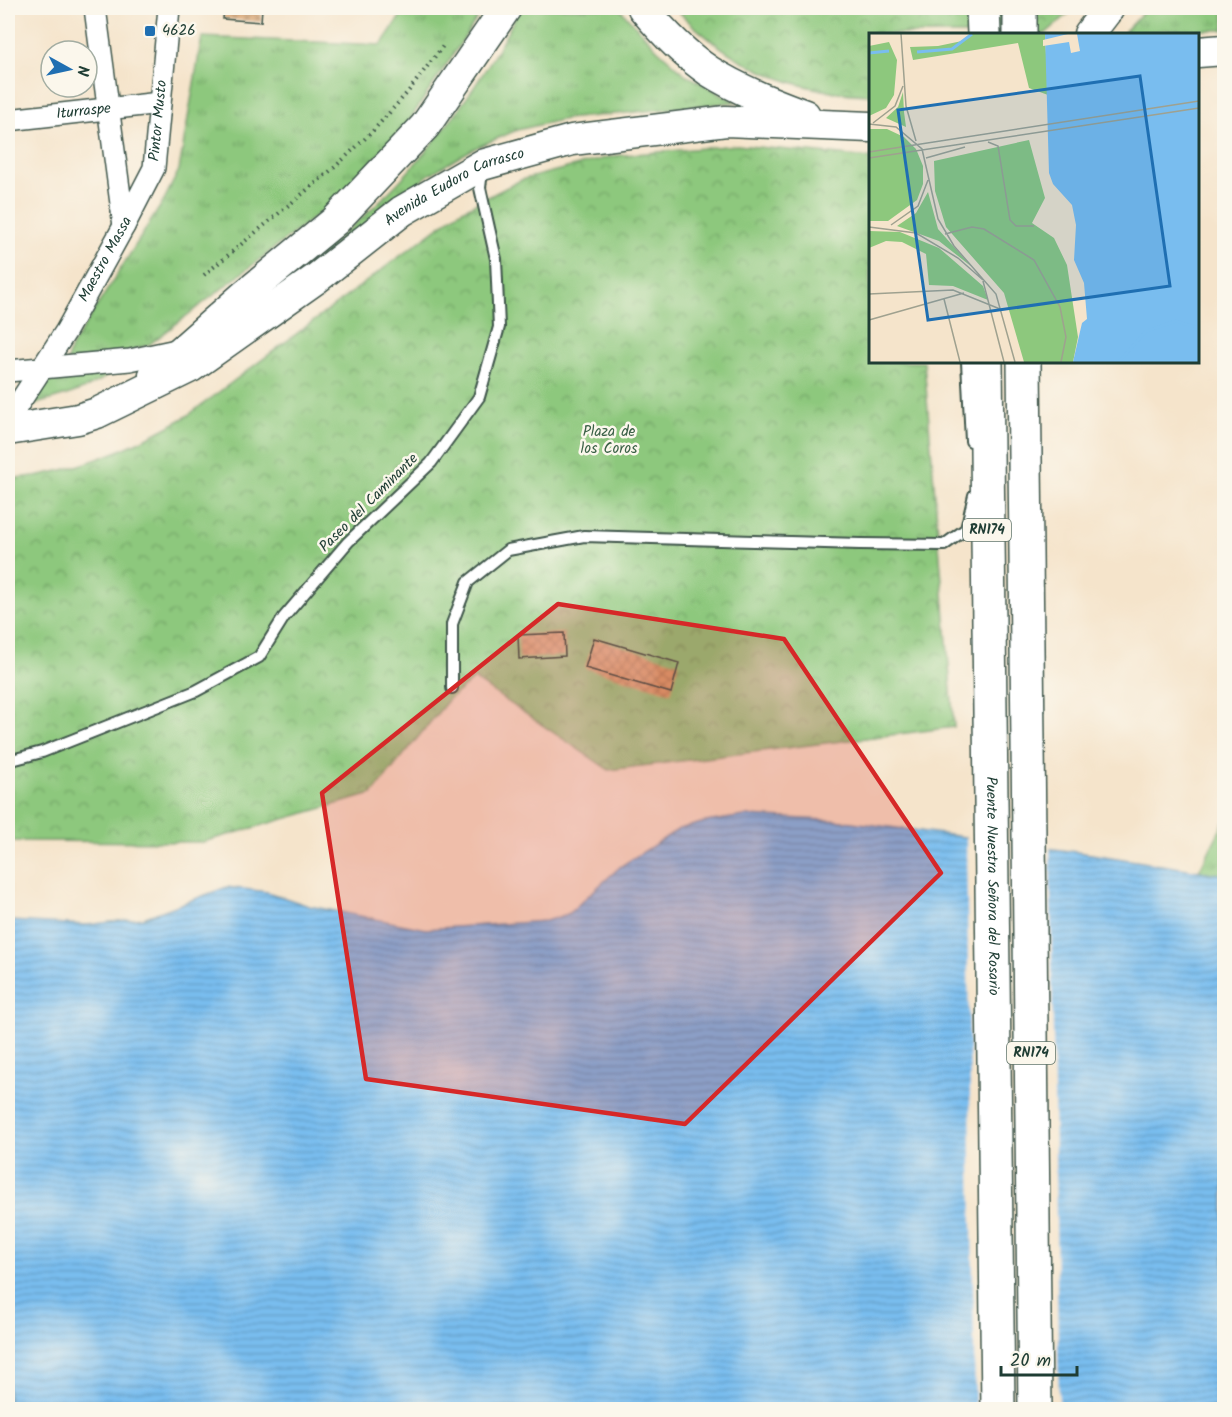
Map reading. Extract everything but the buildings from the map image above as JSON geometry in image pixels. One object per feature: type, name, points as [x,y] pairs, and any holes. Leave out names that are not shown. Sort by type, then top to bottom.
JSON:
[{"type":"highway","points":[[983,8],[984,33]]},
{"type":"highway","points":[[1020,8],[1020,33]]},
{"type":"highway","name":"Puente Nuestra Señora del Rosario","points":[[986,363],[988,698],[998,1410]]},
{"type":"highway","name":"RN174","points":[[1024,363],[1035,1410]]},
{"type":"main road","name":"Avenida Eudoro Carrasco","points":[[130,397],[182,348],[335,221],[425,126],[506,8]]},
{"type":"main road","name":"Avenida Eudoro Carrasco","points":[[643,8],[663,32],[709,70],[764,100],[833,125]]},
{"type":"main road","points":[[1090,33],[1109,8]]},
{"type":"main road","points":[[1199,52],[1224,50]]},
{"type":"main road","name":"Avenida Eudoro Carrasco","points":[[8,430],[96,413],[191,368],[317,278],[402,211],[482,165],[572,140],[726,121],[869,127]]},
{"type":"street","name":"Maestro Massa","points":[[8,420],[66,331],[124,226],[95,8]]},
{"type":"street","name":"Pintor Musto","points":[[124,226],[154,168],[169,8]]},
{"type":"street","name":"Iturraspe","points":[[8,120],[160,103]]},
{"type":"street","points":[[8,371],[130,360],[182,348]]},
{"type":"lane","name":"Paseo del Caminante","points":[[8,761],[42,753],[196,691],[259,657],[284,617],[348,542],[431,463],[479,397],[499,327],[496,259],[480,188],[482,165]]},
{"type":"lane","points":[[967,363],[971,451]]},
{"type":"lane","points":[[452,688],[452,624],[468,582],[508,550],[584,536],[860,544],[944,544],[966,529],[974,496],[973,485]]},
{"type":"path","points":[[204,275],[326,174],[371,133],[407,93],[444,46]]},
{"type":"highlighted area","points":[[558,604],[784,639],[941,873],[685,1124],[366,1079],[322,793]]},
{"type":"green space","points":[[406,8],[484,8],[407,124],[334,202],[150,344],[121,354],[67,361],[71,347],[163,202],[179,170],[202,37],[381,45]]},
{"type":"green space","points":[[520,8],[619,8],[657,49],[686,75],[736,102],[565,119],[517,130],[473,149],[430,174],[271,295],[392,190],[454,115],[496,52]]},
{"type":"green space","points":[[675,8],[1075,8],[1046,33],[869,33],[869,95],[814,88],[764,72],[740,60],[696,28]]},
{"type":"green space","points":[[1147,8],[1224,8],[1224,30],[1166,30],[1138,33],[1125,31]]},
{"type":"green space","name":"Plaza de los Coros","points":[[737,145],[869,158],[869,363],[924,363],[954,727],[609,770],[474,679],[449,699],[372,794],[203,842],[8,841],[8,479],[36,476],[81,465],[154,434],[187,416],[459,212],[521,180],[613,156]]},
{"type":"green space","points":[[114,371],[86,388],[32,405],[52,376]]},
{"type":"green space","points":[[1224,822],[1224,875],[1199,871]]},
{"type":"water","points":[[745,816],[844,821],[1091,854],[1224,875],[1224,1409],[8,1409],[8,921],[87,925],[143,918],[227,887],[267,892],[309,906],[426,929],[546,921],[568,914],[621,866],[679,829]]},
{"type":"pier","points":[[966,834],[1050,845],[1059,1409],[975,1409]]},
{"type":"place","name":"4626","points":[[150,31]]}]
